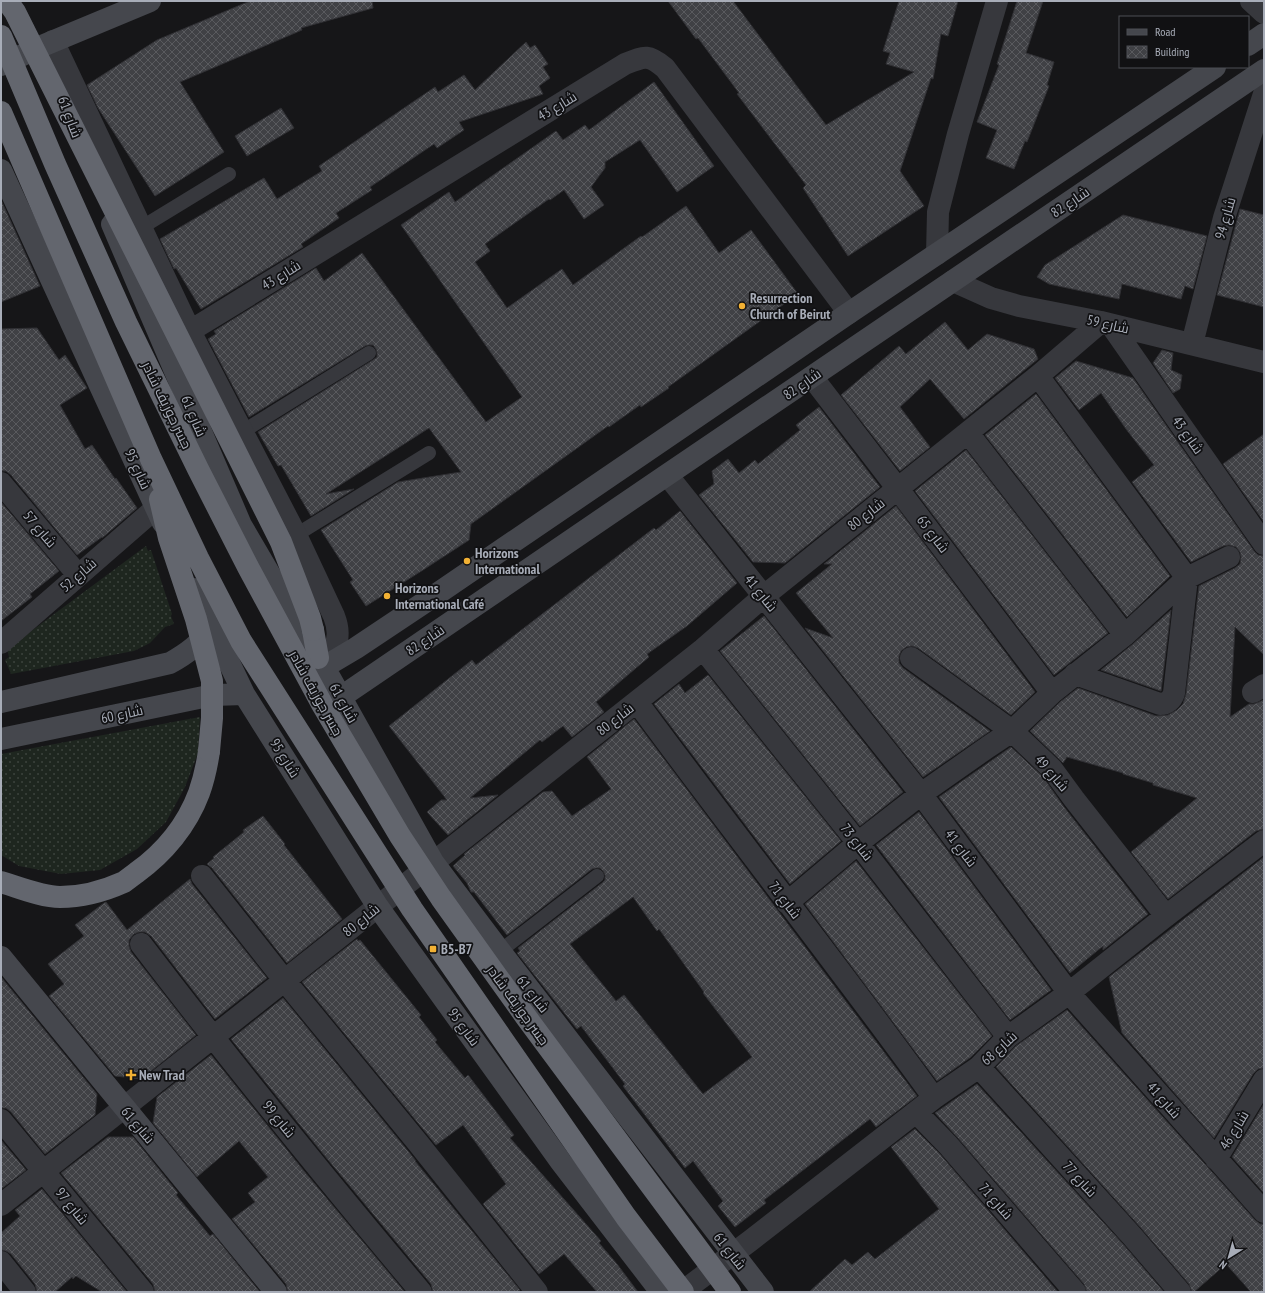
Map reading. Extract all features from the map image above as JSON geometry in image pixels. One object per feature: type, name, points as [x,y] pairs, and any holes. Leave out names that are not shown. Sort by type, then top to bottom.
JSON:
[{"type":"highway","points":[[7,1],[15,12],[281,542],[310,618],[321,663]]},
{"type":"highway","name":"جسر جوزيف شادر","points":[[1,36],[55,164],[126,322],[244,560],[323,706],[400,836],[441,898],[526,1017],[730,1292]]},
{"type":"highway","points":[[1,112],[150,459],[198,558],[241,641],[412,909],[626,1217],[682,1292]]},
{"type":"highway","points":[[1,882],[31,892],[58,897],[83,895],[104,890],[125,881],[143,868],[162,851],[178,832],[199,793],[209,752],[212,718],[212,681],[196,620],[169,538],[150,459]]},
{"type":"street","name":"شارع 61","points":[[19,1],[47,44],[118,241],[241,525],[341,698],[433,862],[732,1254],[763,1292]]},
{"type":"street","points":[[1,65],[150,1]]},
{"type":"street","points":[[937,254],[938,212],[958,134],[998,1]]},
{"type":"street","points":[[1250,1],[1264,13]]},
{"type":"street","points":[[1249,44],[1264,34]]},
{"type":"street","points":[[47,44],[141,228],[190,331],[296,535],[338,626],[336,646],[321,663]]},
{"type":"street","name":"شارع 43","points":[[190,331],[625,64],[641,58],[654,59],[665,68],[849,313]]},
{"type":"street","points":[[321,663],[356,648],[849,313],[1214,68]]},
{"type":"street","name":"شارع 82","points":[[341,698],[668,476],[870,336],[953,282],[1264,70]]},
{"type":"street","name":"شارع 94","points":[[1192,344],[1224,218],[1264,94]]},
{"type":"street","name":"شارع 95","points":[[4,183],[244,694],[378,907],[561,1162],[661,1292]]},
{"type":"street","name":"شارع 59","points":[[953,282],[991,298],[1019,306],[1106,324],[1264,362]]},
{"type":"street","name":"شارع 43","points":[[1106,324],[1264,544]]},
{"type":"street","name":"شارع 80","points":[[1,1205],[637,702],[703,649],[764,596],[1038,376],[1106,324]]},
{"type":"street","points":[[1038,376],[1187,578],[1174,693],[1170,700],[1166,703],[1160,704],[1075,674]]},
{"type":"street","name":"شارع 65","points":[[812,377],[1052,692]]},
{"type":"street","points":[[968,433],[1125,635]]},
{"type":"street","name":"شارع 41","points":[[668,476],[921,794],[1069,992],[1264,1212]]},
{"type":"street","name":"شارع 57","points":[[1,484],[78,575]]},
{"type":"street","name":"شارع 52","points":[[3,636],[78,575],[156,508]]},
{"type":"street","points":[[787,903],[858,843],[921,794],[1012,731],[1052,692],[1125,635],[1187,578],[1229,557]]},
{"type":"street","points":[[434,596],[451,622]]},
{"type":"street","points":[[1,702],[170,663],[186,654],[201,642],[212,628]]},
{"type":"street","name":"شارع 73","points":[[703,649],[858,843],[1008,1038]]},
{"type":"street","name":"شارع 49","points":[[910,658],[1012,731],[1052,769],[1166,916]]},
{"type":"street","name":"شارع 60","points":[[1,739],[213,695],[244,694]]},
{"type":"street","name":"شارع 71","points":[[637,702],[934,1098]]},
{"type":"street","name":"شارع 68","points":[[682,1292],[934,1098],[979,1067],[1008,1038],[1264,841]]},
{"type":"street","points":[[202,876],[285,981],[418,1143],[537,1292]]},
{"type":"street","name":"شارع 99","points":[[141,944],[212,1037],[352,1210],[421,1292]]},
{"type":"street","name":"شارع 61","points":[[1,958],[276,1292]]},
{"type":"street","name":"شارع 77","points":[[979,1067],[1132,1236],[1180,1292]]},
{"type":"street","name":"شارع 46","points":[[1216,1159],[1264,1080]]},
{"type":"street","name":"شارع 71","points":[[916,1112],[948,1145],[1075,1292]]},
{"type":"street","name":"شارع 97","points":[[1,1120],[143,1292]]},
{"type":"street","points":[[1,1262],[25,1292]]},
{"type":"lane","points":[[118,241],[229,174]]},
{"type":"lane","points":[[242,432],[369,353]]},
{"type":"lane","points":[[296,535],[429,454]]},
{"type":"lane","points":[[500,951],[597,876]]},
{"type":"shaded area","points":[[146,546],[148,551],[151,550],[174,624],[165,627],[150,643],[134,651],[11,674],[5,660],[9,657],[7,649]]},
{"type":"shaded area","points":[[200,717],[198,753],[185,787],[166,822],[137,849],[100,870],[61,874],[19,866],[1,855],[1,754]]},
{"type":"building","points":[[250,1],[372,1],[373,8],[301,28],[302,30],[180,82],[224,152],[155,196],[98,108],[87,85],[157,40]]},
{"type":"building","points":[[668,1],[733,1],[826,125],[914,72],[886,64],[890,53],[883,51],[899,1],[958,1],[948,36],[941,34],[933,79],[931,78],[900,171],[924,206],[848,256],[803,188],[806,185],[737,94],[739,93],[698,38],[696,39]]},
{"type":"building","points":[[1017,1],[1043,1],[1026,53],[1054,62],[1047,85],[1049,86],[1027,142],[1025,141],[1014,169],[986,158],[997,130],[977,122],[999,65],[997,64]]},
{"type":"building","points":[[526,42],[530,48],[535,45],[548,64],[543,67],[550,78],[539,86],[543,94],[459,122],[464,130],[437,148],[434,144],[370,187],[372,190],[336,213],[339,218],[301,244],[303,247],[201,309],[176,268],[174,269],[160,239],[264,178],[277,199],[322,171],[319,166],[435,87],[438,92],[464,75],[475,90]]},
{"type":"building","points":[[654,82],[714,166],[677,192],[640,140],[605,162],[605,168],[591,187],[604,205],[584,219],[564,190],[485,244],[490,251],[475,262],[507,308],[562,269],[573,285],[686,206],[719,253],[751,230],[798,294],[668,387],[669,388],[641,407],[640,405],[609,427],[608,426],[471,524],[469,540],[366,606],[350,582],[353,580],[321,530],[398,482],[461,472],[429,428],[326,494],[354,489],[311,516],[281,465],[278,466],[258,432],[373,360],[377,357],[376,349],[373,345],[365,346],[249,417],[208,339],[216,334],[214,331],[316,268],[324,281],[362,253],[486,422],[522,397],[401,225],[449,192],[455,202],[556,131],[563,140],[585,125],[589,130]]},
{"type":"building","points":[[281,108],[294,128],[247,156],[235,136]]},
{"type":"building","points":[[1,200],[40,286],[1,302]]},
{"type":"building","points":[[1240,209],[1264,215],[1264,307],[1217,295]]},
{"type":"building","points":[[1123,215],[1207,236],[1193,289],[1185,286],[1181,299],[1122,284],[1119,299],[1049,284],[1037,277],[1045,265]]},
{"type":"building","points":[[945,322],[968,350],[987,334],[1034,349],[1038,359],[964,419],[930,379],[900,407],[930,447],[900,471],[841,395],[899,346],[906,354]]},
{"type":"building","points":[[37,328],[59,360],[65,355],[87,388],[60,405],[85,449],[92,445],[137,508],[102,538],[77,555],[11,475],[6,471],[1,471],[1,329]]},
{"type":"building","points":[[1162,350],[1173,353],[1171,370],[1182,375],[1180,389],[1173,393],[1153,363]]},
{"type":"building","points":[[1076,361],[1133,378],[1254,551],[1258,555],[1264,556],[1264,655],[1235,627],[1230,717],[1249,704],[1254,704],[1264,700],[1264,829],[1256,831],[1168,899],[1131,852],[1197,798],[1153,785],[1153,783],[1123,773],[1067,757],[1063,763],[1030,731],[1060,702],[1078,688],[1156,716],[1168,715],[1177,710],[1183,704],[1186,694],[1199,586],[1235,568],[1240,564],[1241,557],[1240,552],[1236,547],[1229,545],[1223,546],[1191,562],[1132,482],[1154,465],[1126,429],[1101,393],[1079,410],[1055,378]]},
{"type":"building","points":[[1036,394],[1170,576],[1127,617],[985,435]]},
{"type":"building","points":[[819,407],[880,487],[785,563],[753,562],[699,495],[714,484],[712,471],[728,459],[739,473],[755,460],[758,464],[800,430],[796,425]]},
{"type":"building","points":[[1264,434],[1264,522],[1223,464]]},
{"type":"building","points":[[966,450],[1108,633],[1054,675],[915,491]]},
{"type":"building","points":[[1,502],[59,571],[30,594],[32,597],[1,621]]},
{"type":"building","points":[[896,506],[1035,692],[1011,715],[918,648],[912,646],[906,647],[901,651],[899,656],[899,663],[903,668],[990,731],[923,777],[805,628],[833,638],[796,593],[832,564],[824,564]]},
{"type":"building","points":[[680,511],[737,583],[687,626],[647,654],[649,657],[596,702],[604,712],[572,737],[563,726],[542,742],[540,740],[470,798],[498,795],[448,835],[427,812],[441,800],[447,800],[389,726],[472,660],[476,665],[654,528],[656,530]]},
{"type":"building","points":[[1171,610],[1161,691],[1101,670],[1133,644]]},
{"type":"building","points":[[764,616],[903,792],[860,826],[720,651]]},
{"type":"building","points":[[708,675],[841,841],[790,884],[654,704],[679,684],[685,693]]},
{"type":"building","points":[[634,719],[917,1096],[876,1127],[870,1119],[764,1200],[766,1203],[735,1227],[718,1206],[723,1201],[693,1161],[685,1168],[623,1086],[625,1084],[581,1026],[577,1029],[517,953],[520,951],[518,948],[602,883],[605,880],[603,871],[600,868],[592,869],[507,935],[474,892],[471,892],[467,883],[453,866],[465,855],[464,854],[543,792],[552,791],[572,816],[611,789],[587,757]],"holes":[[[633,897],[657,931],[659,929],[704,992],[703,993],[752,1057],[703,1094],[624,995],[616,1001],[570,944]]]},
{"type":"building","points":[[1011,747],[1043,777],[1064,807],[1148,914],[1103,950],[1103,946],[1070,973],[939,797]]},
{"type":"building","points":[[919,812],[1051,990],[1010,1020],[876,845]]},
{"type":"building","points":[[263,816],[342,919],[287,963],[212,868],[207,864],[214,858],[213,857],[244,832],[243,830]]},
{"type":"building","points":[[1264,857],[1264,1068],[1258,1069],[1253,1074],[1214,1138],[1122,1033],[1109,977]]},
{"type":"building","points":[[856,861],[992,1036],[971,1057],[937,1081],[805,904]]},
{"type":"building","points":[[190,879],[192,884],[267,978],[215,1019],[151,936],[145,932],[134,934],[129,940],[131,952],[196,1035],[141,1079],[115,1076],[49,996],[64,984],[48,964],[84,936],[75,925],[104,903],[106,902],[127,930]]},
{"type":"building","points":[[357,939],[358,941],[360,940],[421,1015],[419,1017],[437,1040],[435,1042],[465,1078],[468,1075],[514,1135],[510,1138],[601,1241],[599,1243],[638,1292],[597,1292],[564,1254],[539,1274],[483,1204],[506,1184],[463,1125],[436,1145],[302,982]]},
{"type":"building","points":[[1,977],[97,1094],[95,1115],[45,1154],[11,1112],[6,1108],[1,1108]]},
{"type":"building","points":[[283,998],[520,1290],[517,1292],[433,1292],[431,1284],[324,1155],[231,1039]]},
{"type":"building","points":[[1067,1010],[1255,1220],[1260,1224],[1264,1224],[1264,1292],[1251,1292],[1226,1264],[1194,1292],[1192,1292],[1189,1284],[1141,1228],[996,1067],[1016,1046]]},
{"type":"building","points":[[211,1055],[304,1171],[404,1291],[288,1292],[286,1284],[232,1219],[255,1202],[248,1193],[268,1177],[239,1141],[197,1177],[153,1123],[157,1097]]},
{"type":"building","points":[[977,1084],[1123,1244],[1164,1292],[1087,1292],[1084,1284],[935,1113]]},
{"type":"building","points":[[1264,1104],[1264,1193],[1232,1157]]},
{"type":"building","points":[[915,1129],[939,1153],[1058,1292],[809,1292],[845,1259],[852,1265],[868,1252],[875,1259],[939,1209],[891,1147]]},
{"type":"building","points":[[108,1137],[133,1137],[178,1193],[176,1195],[210,1236],[213,1234],[260,1292],[155,1292],[153,1284],[61,1173]]},
{"type":"building","points":[[1,1140],[26,1170],[1,1189]]},
{"type":"building","points":[[42,1189],[127,1292],[102,1292],[76,1276],[73,1279],[72,1277],[55,1292],[37,1292],[35,1284],[11,1254],[1,1250],[1,1233],[20,1216],[15,1210]]},
{"type":"place","name":"Resurrection Church of Beirut","points":[[742,306]]},
{"type":"place","name":"Horizons International","points":[[467,561]]},
{"type":"place","name":"Horizons International Café","points":[[387,596]]},
{"type":"place","name":"B5-B7","points":[[433,949]]},
{"type":"place","name":"New Trad","points":[[131,1075]]}]
